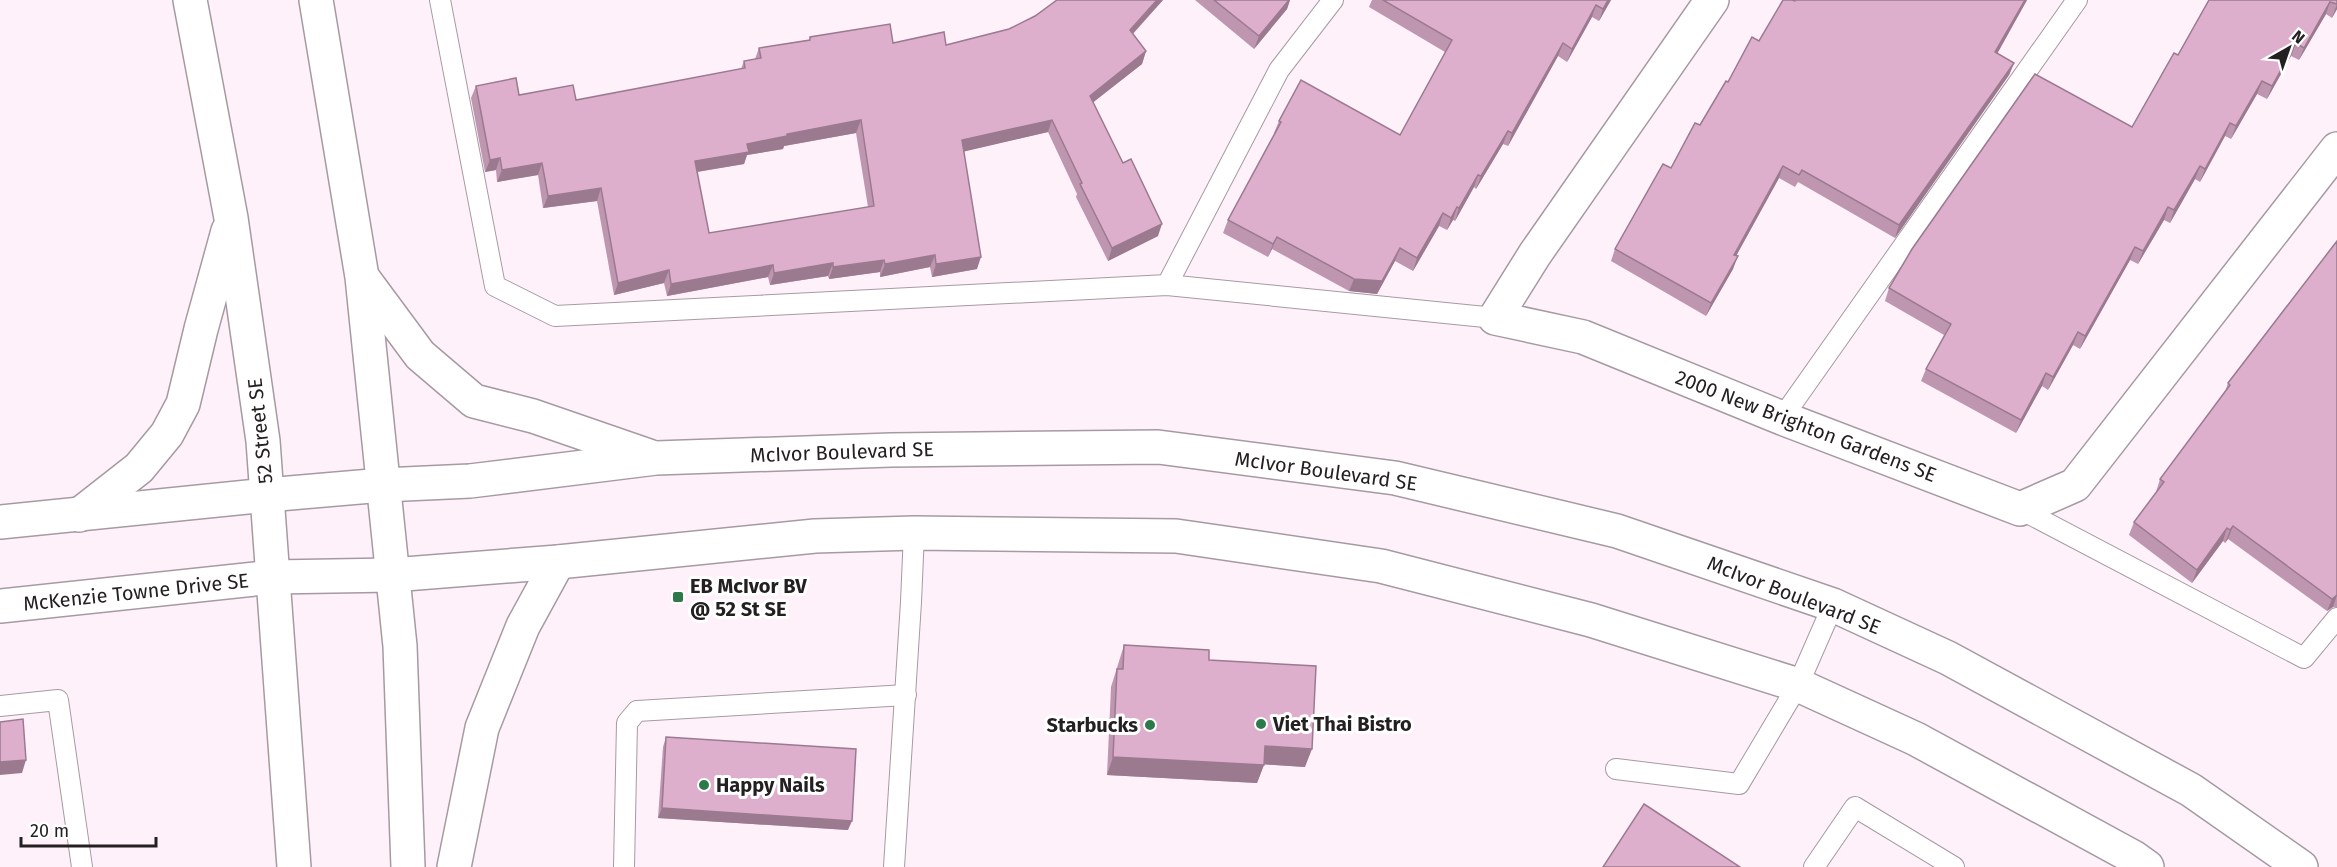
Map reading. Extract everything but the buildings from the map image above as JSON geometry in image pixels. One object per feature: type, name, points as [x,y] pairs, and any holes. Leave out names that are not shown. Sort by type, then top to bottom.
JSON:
[{"type":"main road","name":"52 Street SE","points":[[190,0],[231,218],[263,441],[294,867]]},
{"type":"main road","points":[[316,0],[362,277],[401,669],[408,867]]},
{"type":"main road","points":[[1495,318],[1535,254],[1712,0]]},
{"type":"main road","points":[[2020,509],[2075,485],[2337,149]]},
{"type":"main road","points":[[79,515],[139,468],[167,434],[183,404],[231,218]]},
{"type":"main road","points":[[362,277],[420,355],[474,401],[533,416],[656,458]]},
{"type":"main road","name":"2000 New Brighton Gardens SE","points":[[1495,318],[1583,337],[1782,418],[2020,509]]},
{"type":"main road","name":"McIvor Boulevard SE","points":[[267,495],[479,480],[656,458],[891,450],[1158,447],[1406,480],[1617,531],[1833,605],[1948,658],[2191,790],[2301,867]]},
{"type":"main road","points":[[0,522],[267,495]]},
{"type":"main road","points":[[273,577],[392,575],[558,562],[815,536],[914,533],[1176,536],[1381,566],[1591,620],[1798,685],[1916,740],[2133,857],[2147,867]]},
{"type":"main road","points":[[454,867],[482,728],[523,626],[558,562]]},
{"type":"main road","name":"McKenzie Towne Drive SE","points":[[0,606],[273,577]]},
{"type":"lane","points":[[441,0],[495,286],[555,315],[1167,285],[1495,318]]},
{"type":"lane","points":[[1167,285],[1279,70],[1333,0]]},
{"type":"lane","points":[[1782,418],[2077,0]]},
{"type":"lane","points":[[2020,509],[2304,658],[2337,618]]},
{"type":"lane","points":[[894,867],[914,533]]},
{"type":"lane","points":[[1616,769],[1739,784],[1798,685],[1833,605]]},
{"type":"lane","points":[[624,867],[627,723],[637,711],[906,695]]},
{"type":"lane","points":[[0,706],[58,700],[82,867]]},
{"type":"lane","points":[[1814,867],[1855,807],[1954,867]]},
{"type":"place","name":"EB McIvor BV @ 52 St SE","points":[[678,597]]},
{"type":"place","name":"Viet Thai Bistro","points":[[1261,724]]},
{"type":"place","name":"Starbucks","points":[[1150,725]]},
{"type":"place","name":"Happy Nails","points":[[704,785]]}]
